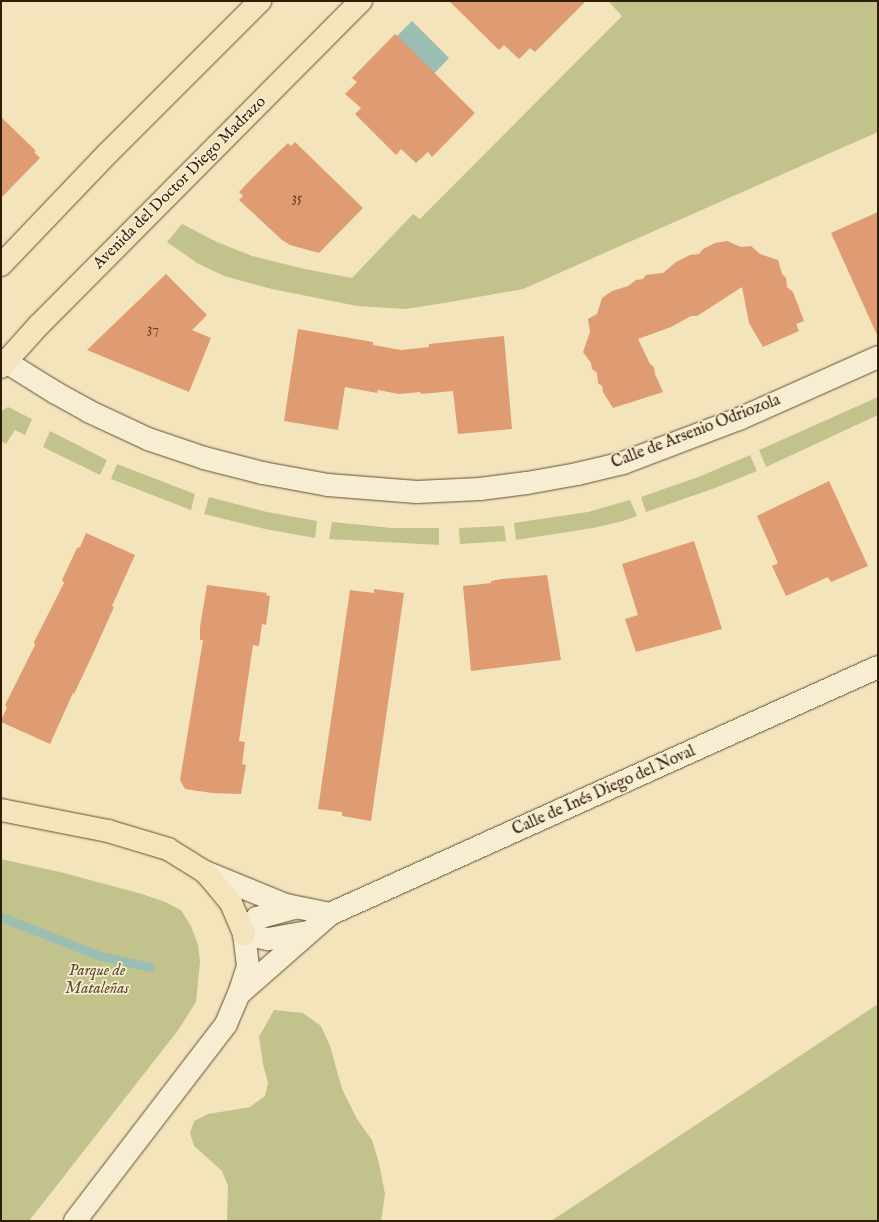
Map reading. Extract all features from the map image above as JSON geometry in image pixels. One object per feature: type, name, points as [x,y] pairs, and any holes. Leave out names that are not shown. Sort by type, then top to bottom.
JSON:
[{"type":"main road","points":[[1,265],[109,152],[260,1]]},
{"type":"main road","name":"Avenida del Doctor Diego Madrazo","points":[[2,358],[40,325],[360,1]]},
{"type":"main road","points":[[1,810],[108,831],[168,849],[205,872],[231,903],[244,934]]},
{"type":"street","name":"Calle de Arsenio Odriozola","points":[[2,358],[56,394],[88,411],[148,439],[204,458],[263,473],[328,485],[417,492],[480,489],[527,483],[577,474],[623,463],[739,419],[878,357]]},
{"type":"street","name":"Calle de Inés Diego del Noval","points":[[239,994],[330,914],[878,667]]},
{"type":"street","points":[[205,872],[295,908],[330,914]]},
{"type":"street","points":[[75,1221],[226,1024],[239,994],[248,966],[244,934],[257,918],[295,908]]},
{"type":"street","name":"Calle de Inés Diego del Noval","points":[[244,934],[268,939],[308,932]]},
{"type":"green space","points":[[608,1],[878,1],[878,132],[523,289],[406,309],[357,306],[272,289],[224,276],[197,263],[167,242],[182,224],[217,242],[252,256],[305,269],[352,278],[413,214],[420,219],[622,16]]},
{"type":"green space","points":[[878,397],[878,415],[766,467],[759,450]]},
{"type":"green space","points":[[8,407],[32,419],[25,435],[15,430],[6,444],[1,441],[1,411]]},
{"type":"green space","points":[[50,431],[107,460],[100,475],[43,447]]},
{"type":"green space","points":[[750,455],[757,471],[715,488],[646,512],[641,497],[701,476]]},
{"type":"green space","points":[[117,464],[195,494],[191,510],[111,479]]},
{"type":"green space","points":[[209,497],[267,512],[317,521],[315,538],[265,529],[204,514]]},
{"type":"green space","points":[[630,500],[637,516],[623,521],[593,528],[516,540],[514,523],[588,512]]},
{"type":"green space","points":[[332,522],[392,528],[439,528],[439,545],[329,539]]},
{"type":"green space","points":[[504,526],[506,541],[460,544],[459,528]]},
{"type":"green space","name":"Parque de Mataleñas","points":[[1,859],[64,873],[142,894],[165,902],[181,910],[191,926],[198,945],[200,962],[196,1002],[179,1029],[29,1221],[1,1221]]},
{"type":"green space","points":[[878,1004],[878,1221],[551,1221]]},
{"type":"green space","points":[[274,1010],[303,1013],[321,1026],[330,1046],[342,1089],[357,1119],[372,1140],[379,1163],[385,1194],[381,1221],[227,1221],[228,1186],[222,1171],[194,1146],[190,1133],[194,1121],[208,1114],[250,1107],[265,1096],[268,1083],[263,1064],[259,1037]]},
{"type":"water","points":[[412,21],[449,58],[431,77],[397,36]]},
{"type":"building","points":[[449,1],[586,1],[535,52],[530,48],[519,59],[504,45],[499,50]]},
{"type":"building","points":[[395,34],[475,113],[432,157],[428,152],[416,163],[401,149],[396,155],[355,114],[361,108],[345,94],[357,82],[352,78]]},
{"type":"building","points":[[1,117],[36,151],[34,152],[40,158],[1,198]]},
{"type":"building","points":[[295,142],[363,208],[319,253],[290,245],[282,240],[239,200],[243,196],[239,192],[264,166],[288,143],[291,146]]},
{"type":"building","points":[[878,212],[878,337],[831,233]]},
{"type":"building","points":[[727,241],[741,247],[751,246],[760,254],[778,260],[782,274],[786,278],[787,287],[793,292],[804,321],[796,324],[799,331],[763,347],[749,323],[742,287],[697,316],[691,316],[671,327],[638,339],[650,364],[654,367],[655,374],[663,392],[613,408],[603,392],[602,386],[598,383],[597,373],[592,369],[591,363],[583,352],[590,332],[588,319],[597,314],[602,298],[612,291],[628,286],[636,280],[643,279],[646,275],[663,273],[676,262],[690,255],[699,254],[703,249],[715,243]]},
{"type":"building","points":[[166,274],[207,315],[192,330],[211,338],[189,392],[87,350]]},
{"type":"building","points":[[298,329],[373,342],[373,345],[401,350],[429,347],[429,344],[504,336],[512,429],[458,434],[453,391],[421,394],[420,392],[399,394],[378,390],[377,393],[345,387],[338,430],[284,421]]},
{"type":"building","points":[[829,481],[868,566],[831,582],[828,577],[786,596],[772,566],[778,563],[757,516]]},
{"type":"building","points":[[86,533],[135,555],[112,606],[114,607],[50,744],[1,722],[1,720],[7,708],[5,705],[35,645],[34,642],[64,583],[62,580],[77,548],[80,547]]},
{"type":"building","points":[[694,541],[722,629],[636,652],[625,619],[638,615],[622,564]]},
{"type":"building","points":[[547,575],[561,660],[471,671],[463,586],[491,583],[491,581],[502,579]]},
{"type":"building","points":[[207,585],[267,593],[266,595],[270,596],[266,625],[262,624],[259,646],[253,645],[245,699],[239,741],[245,742],[242,764],[246,765],[241,794],[212,793],[185,789],[180,780],[203,640],[200,640],[200,627]]},
{"type":"building","points":[[374,589],[404,593],[371,821],[342,816],[342,812],[318,809],[350,590],[374,593]]},
{"type":"waterway","points":[[1,917],[100,956],[150,967]]}]
